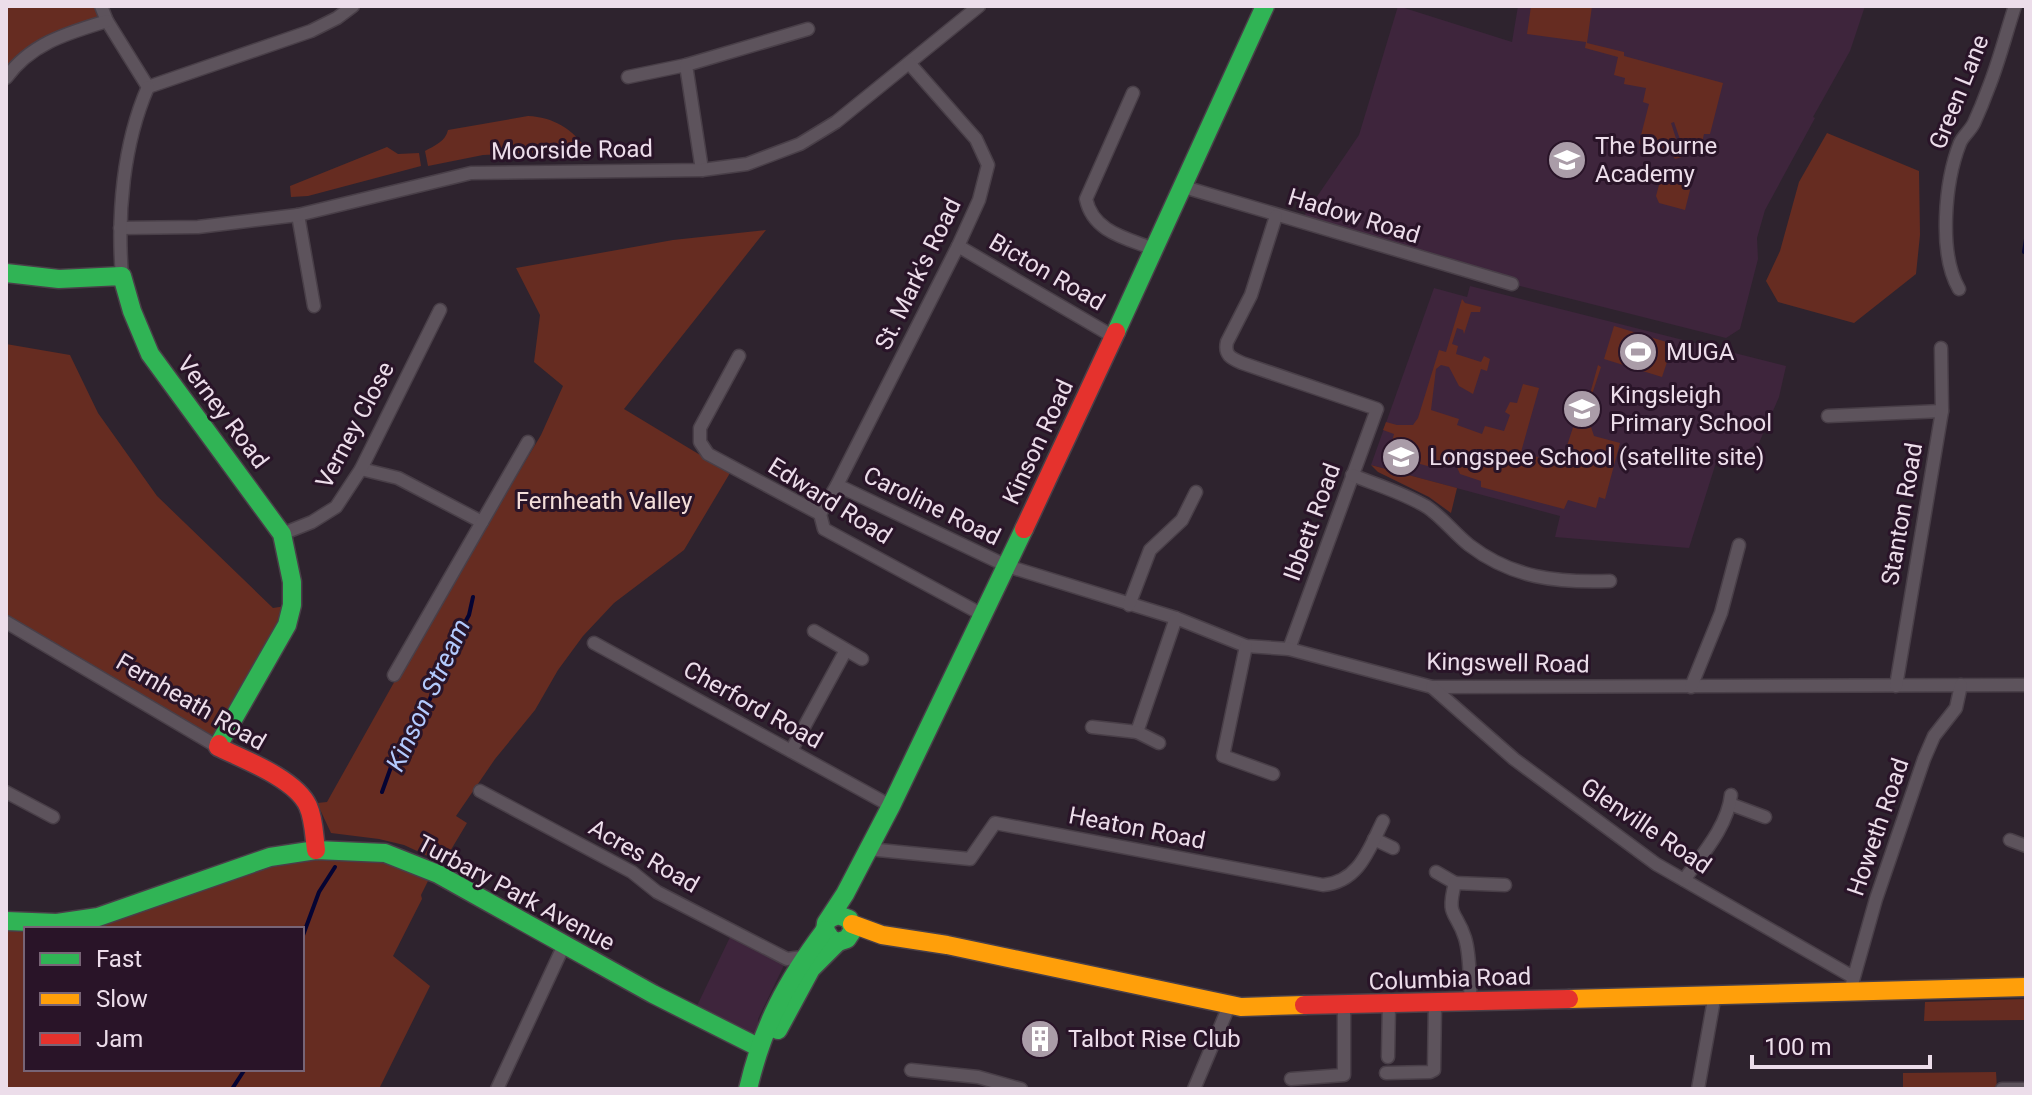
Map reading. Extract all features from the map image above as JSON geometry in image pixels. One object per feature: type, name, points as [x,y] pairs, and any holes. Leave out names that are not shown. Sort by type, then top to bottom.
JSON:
[{"type":"street","points":[[101,6],[148,87],[311,31],[353,6]]},
{"type":"street","name":"Moorside Road","points":[[120,228],[224,225],[298,215],[471,173],[702,170],[747,164],[800,144],[836,122],[979,6]]},
{"type":"street","name":"Kinson Road","points":[[840,929],[845,894],[1007,566],[1265,6]]},
{"type":"street","name":"Green Lane","points":[[1959,289],[1949,264],[1948,193],[1961,140],[1973,126],[2015,6]]},
{"type":"street","points":[[6,78],[31,50],[60,36],[107,21]]},
{"type":"street","points":[[628,77],[686,65],[808,29]]},
{"type":"street","name":"St. Mark's Road","points":[[820,514],[958,246],[979,200],[988,165],[976,139],[909,63]]},
{"type":"street","points":[[686,65],[702,170]]},
{"type":"street","name":"Verney Road","points":[[148,87],[132,139],[120,228],[122,276],[140,334],[156,363],[282,534],[292,582],[292,605],[287,625],[218,747]]},
{"type":"street","points":[[1133,93],[1086,199],[1090,215],[1108,231],[1154,249]]},
{"type":"street","name":"Hadow Road","points":[[1184,187],[1512,284]]},
{"type":"street","points":[[298,215],[314,306]]},
{"type":"street","name":"Ibbett Road","points":[[1276,216],[1251,295],[1227,342],[1227,355],[1242,363],[1377,409],[1289,649]]},
{"type":"street","name":"Bicton Road","points":[[958,246],[1114,337]]},
{"type":"street","points":[[6,273],[59,279],[122,276]]},
{"type":"street","name":"Verney Close","points":[[282,534],[312,522],[336,507],[361,469],[440,310]]},
{"type":"street","name":"Stanton Road","points":[[1896,686],[1942,411],[1941,348]]},
{"type":"street","name":"Edward Road","points":[[739,356],[700,428],[700,442],[708,454],[820,514],[824,529],[983,615]]},
{"type":"street","points":[[1828,416],[1942,411]]},
{"type":"street","points":[[394,675],[528,442]]},
{"type":"street","points":[[361,469],[398,478],[482,522]]},
{"type":"street","points":[[1352,475],[1404,495],[1430,509],[1467,544],[1509,567],[1553,581],[1610,581]]},
{"type":"street","name":"Caroline Road","points":[[837,485],[1007,566]]},
{"type":"street","points":[[1129,605],[1150,550],[1182,520],[1196,492]]},
{"type":"street","points":[[1691,687],[1721,613],[1739,545]]},
{"type":"street","name":"Kingswell Road","points":[[1007,566],[1176,618],[1246,646],[1289,649],[1432,687],[2026,685]]},
{"type":"street","points":[[1137,732],[1176,618]]},
{"type":"street","name":"Fernheath Road","points":[[6,622],[271,775],[304,798],[316,850]]},
{"type":"street","points":[[814,631],[862,659]]},
{"type":"street","name":"Cherford Road","points":[[594,643],[891,806]]},
{"type":"street","points":[[1246,646],[1223,756],[1273,774]]},
{"type":"street","points":[[791,751],[846,650]]},
{"type":"street","name":"Howeth Road","points":[[1852,984],[1924,759],[1934,736],[1956,708],[1961,685]]},
{"type":"street","name":"Glenville Road","points":[[1432,687],[1514,759],[1573,805],[1684,880],[1852,984]]},
{"type":"street","points":[[1092,727],[1137,732],[1159,743]]},
{"type":"street","name":"Acres Road","points":[[480,791],[632,872],[657,892],[794,963]]},
{"type":"street","points":[[6,792],[53,817]]},
{"type":"street","points":[[1684,880],[1708,847],[1730,800],[1765,817]]},
{"type":"street","name":"Heaton Road","points":[[868,849],[970,859],[995,823],[1323,885],[1336,884],[1358,870],[1383,821]]},
{"type":"street","points":[[1374,839],[1393,848]]},
{"type":"street","points":[[2010,840],[2026,846]]},
{"type":"street","name":"Turbary Park Avenue","points":[[6,921],[57,923],[98,917],[270,857],[316,850],[385,853],[433,871],[653,994],[758,1047]]},
{"type":"street","points":[[1436,872],[1455,883],[1505,885]]},
{"type":"street","points":[[1455,883],[1451,899],[1452,914],[1465,938],[1471,1002]]},
{"type":"street","points":[[748,1089],[758,1047],[794,963],[840,929]]},
{"type":"street","points":[[758,1047],[773,1037],[811,969],[840,929]]},
{"type":"street","name":"Columbia Road","points":[[840,929],[947,945],[1229,1006],[1344,1006],[1715,994],[1852,984],[2026,987]]},
{"type":"street","points":[[497,1089],[564,945]]},
{"type":"street","points":[[1698,1089],[1715,994]]},
{"type":"street","points":[[1386,1073],[1434,1070],[1435,1003]]},
{"type":"street","points":[[1388,1057],[1389,1004]]},
{"type":"street","points":[[1194,1089],[1229,1006]]},
{"type":"street","points":[[1291,1079],[1344,1075],[1344,1006]]},
{"type":"street","points":[[911,1070],[978,1077],[1021,1089]]},
{"type":"street","points":[[2002,1089],[2026,1089]]},
{"type":"shaded area","name":"The Bourne Academy","points":[[1398,6],[1512,42],[1518,6],[1865,6],[1850,51],[1765,210],[1757,238],[1758,259],[1740,329],[1726,338],[1512,284],[1299,223],[1359,135]]},
{"type":"shaded area","name":"Kingsleigh Primary School","points":[[1470,286],[1786,366],[1779,397],[1759,443],[1745,451],[1720,450],[1689,548],[1555,537],[1560,516],[1371,465],[1434,288],[1467,297]]},
{"type":"shaded area","points":[[733,931],[787,959],[758,1019],[758,1047],[693,1014]]},
{"type":"green space","points":[[6,6],[102,6],[107,21],[60,36],[6,78]]},
{"type":"green space","points":[[1531,6],[1592,6],[1587,43],[1723,83],[1710,134],[1704,134],[1701,147],[1685,154],[1674,122],[1671,123],[1682,157],[1675,159],[1669,150],[1658,147],[1647,151],[1639,143],[1649,104],[1643,102],[1646,88],[1624,84],[1625,78],[1614,75],[1618,57],[1585,48],[1586,42],[1527,34]]},
{"type":"green space","points":[[528,116],[562,126],[587,150],[483,155],[428,166],[425,151],[442,140],[448,130]]},
{"type":"green space","points":[[1827,133],[1919,171],[1920,235],[1916,274],[1854,323],[1778,302],[1766,281],[1780,251],[1799,182]]},
{"type":"green space","points":[[387,147],[398,154],[419,153],[421,166],[308,196],[291,197],[290,186]]},
{"type":"green space","points":[[1675,178],[1690,190],[1685,210],[1659,203],[1656,196],[1659,185]]},
{"type":"green space","name":"Fernheath Valley","points":[[766,230],[624,409],[730,473],[684,550],[614,603],[583,636],[558,670],[535,710],[495,759],[456,816],[467,823],[443,863],[404,845],[331,833],[317,803],[327,802],[406,661],[541,435],[563,386],[534,362],[540,315],[516,268],[673,240]]},
{"type":"green space","points":[[1462,299],[1465,303],[1481,307],[1480,312],[1471,312],[1464,334],[1457,328],[1452,344],[1458,346],[1456,354],[1481,362],[1484,356],[1490,359],[1487,371],[1481,369],[1473,394],[1459,386],[1449,367],[1441,365],[1436,369],[1431,410],[1459,419],[1457,425],[1482,434],[1485,426],[1504,431],[1510,415],[1505,412],[1510,402],[1517,403],[1523,384],[1539,388],[1521,452],[1561,464],[1582,400],[1588,401],[1598,365],[1601,367],[1582,425],[1591,427],[1594,436],[1620,443],[1605,499],[1599,497],[1596,508],[1568,500],[1564,509],[1481,487],[1481,481],[1460,474],[1456,465],[1434,460],[1431,467],[1388,455],[1394,434],[1383,430],[1386,422],[1413,425],[1418,418],[1439,350],[1446,352]]},
{"type":"green space","name":"MUGA","points":[[1614,326],[1673,344],[1662,377],[1604,359]]},
{"type":"green space","points":[[6,344],[70,355],[98,413],[157,496],[273,608],[292,605],[218,747],[6,622]]},
{"type":"green space","points":[[1371,465],[1457,488],[1451,513],[1429,497],[1378,472]]},
{"type":"green space","points":[[385,853],[433,871],[393,956],[430,986],[379,1089],[6,1089],[6,921],[57,923],[270,857]]},
{"type":"green space","points":[[2026,999],[2026,1020],[1924,1021],[1925,1002]]},
{"type":"green space","points":[[1996,1072],[1997,1089],[1903,1089],[1903,1073]]},
{"type":"waterway","points":[[2024,252],[2026,239]]},
{"type":"waterway","name":"Kinson Stream","points":[[382,792],[391,767],[430,699],[443,663],[469,615],[473,597]]},
{"type":"waterway","name":"Kinson Stream","points":[[304,933],[319,892],[335,867]]},
{"type":"waterway","name":"Kinson Stream","points":[[232,1089],[244,1071]]},
{"type":"traffic: fast","points":[[1116,332],[1265,6]]},
{"type":"traffic: fast","points":[[6,273],[59,279],[122,276],[132,311],[150,354],[282,534],[292,582],[292,605],[287,625],[219,744]]},
{"type":"traffic: fast","points":[[831,918],[838,915],[849,919],[853,930],[847,939],[838,942],[831,939],[825,930],[826,923],[845,894],[891,806],[1024,529]]},
{"type":"traffic: fast","points":[[6,921],[57,923],[98,917],[270,857],[316,850],[385,853],[438,874],[653,994],[758,1047]]},
{"type":"traffic: fast","points":[[748,1089],[761,1044],[778,1005],[825,930]]},
{"type":"traffic: fast","points":[[778,1030],[811,969],[838,942]]},
{"type":"traffic: slow","points":[[852,924],[882,935],[947,945],[1241,1007],[1304,1005]]},
{"type":"traffic: slow","points":[[1569,999],[2026,987]]},
{"type":"traffic: jam","points":[[1024,529],[1116,332]]},
{"type":"traffic: jam","points":[[219,744],[218,747],[281,779],[302,796],[312,816],[316,850]]},
{"type":"traffic: jam","points":[[1304,1005],[1569,999]]},
{"type":"place","name":"The Bourne Academy","points":[[1567,160]]},
{"type":"place","name":"MUGA","points":[[1638,352]]},
{"type":"place","name":"Kingsleigh Primary School","points":[[1582,409]]},
{"type":"place","name":"Longspee School (satellite site)","points":[[1401,457]]},
{"type":"place","name":"Talbot Rise Club","points":[[1040,1039]]}]
